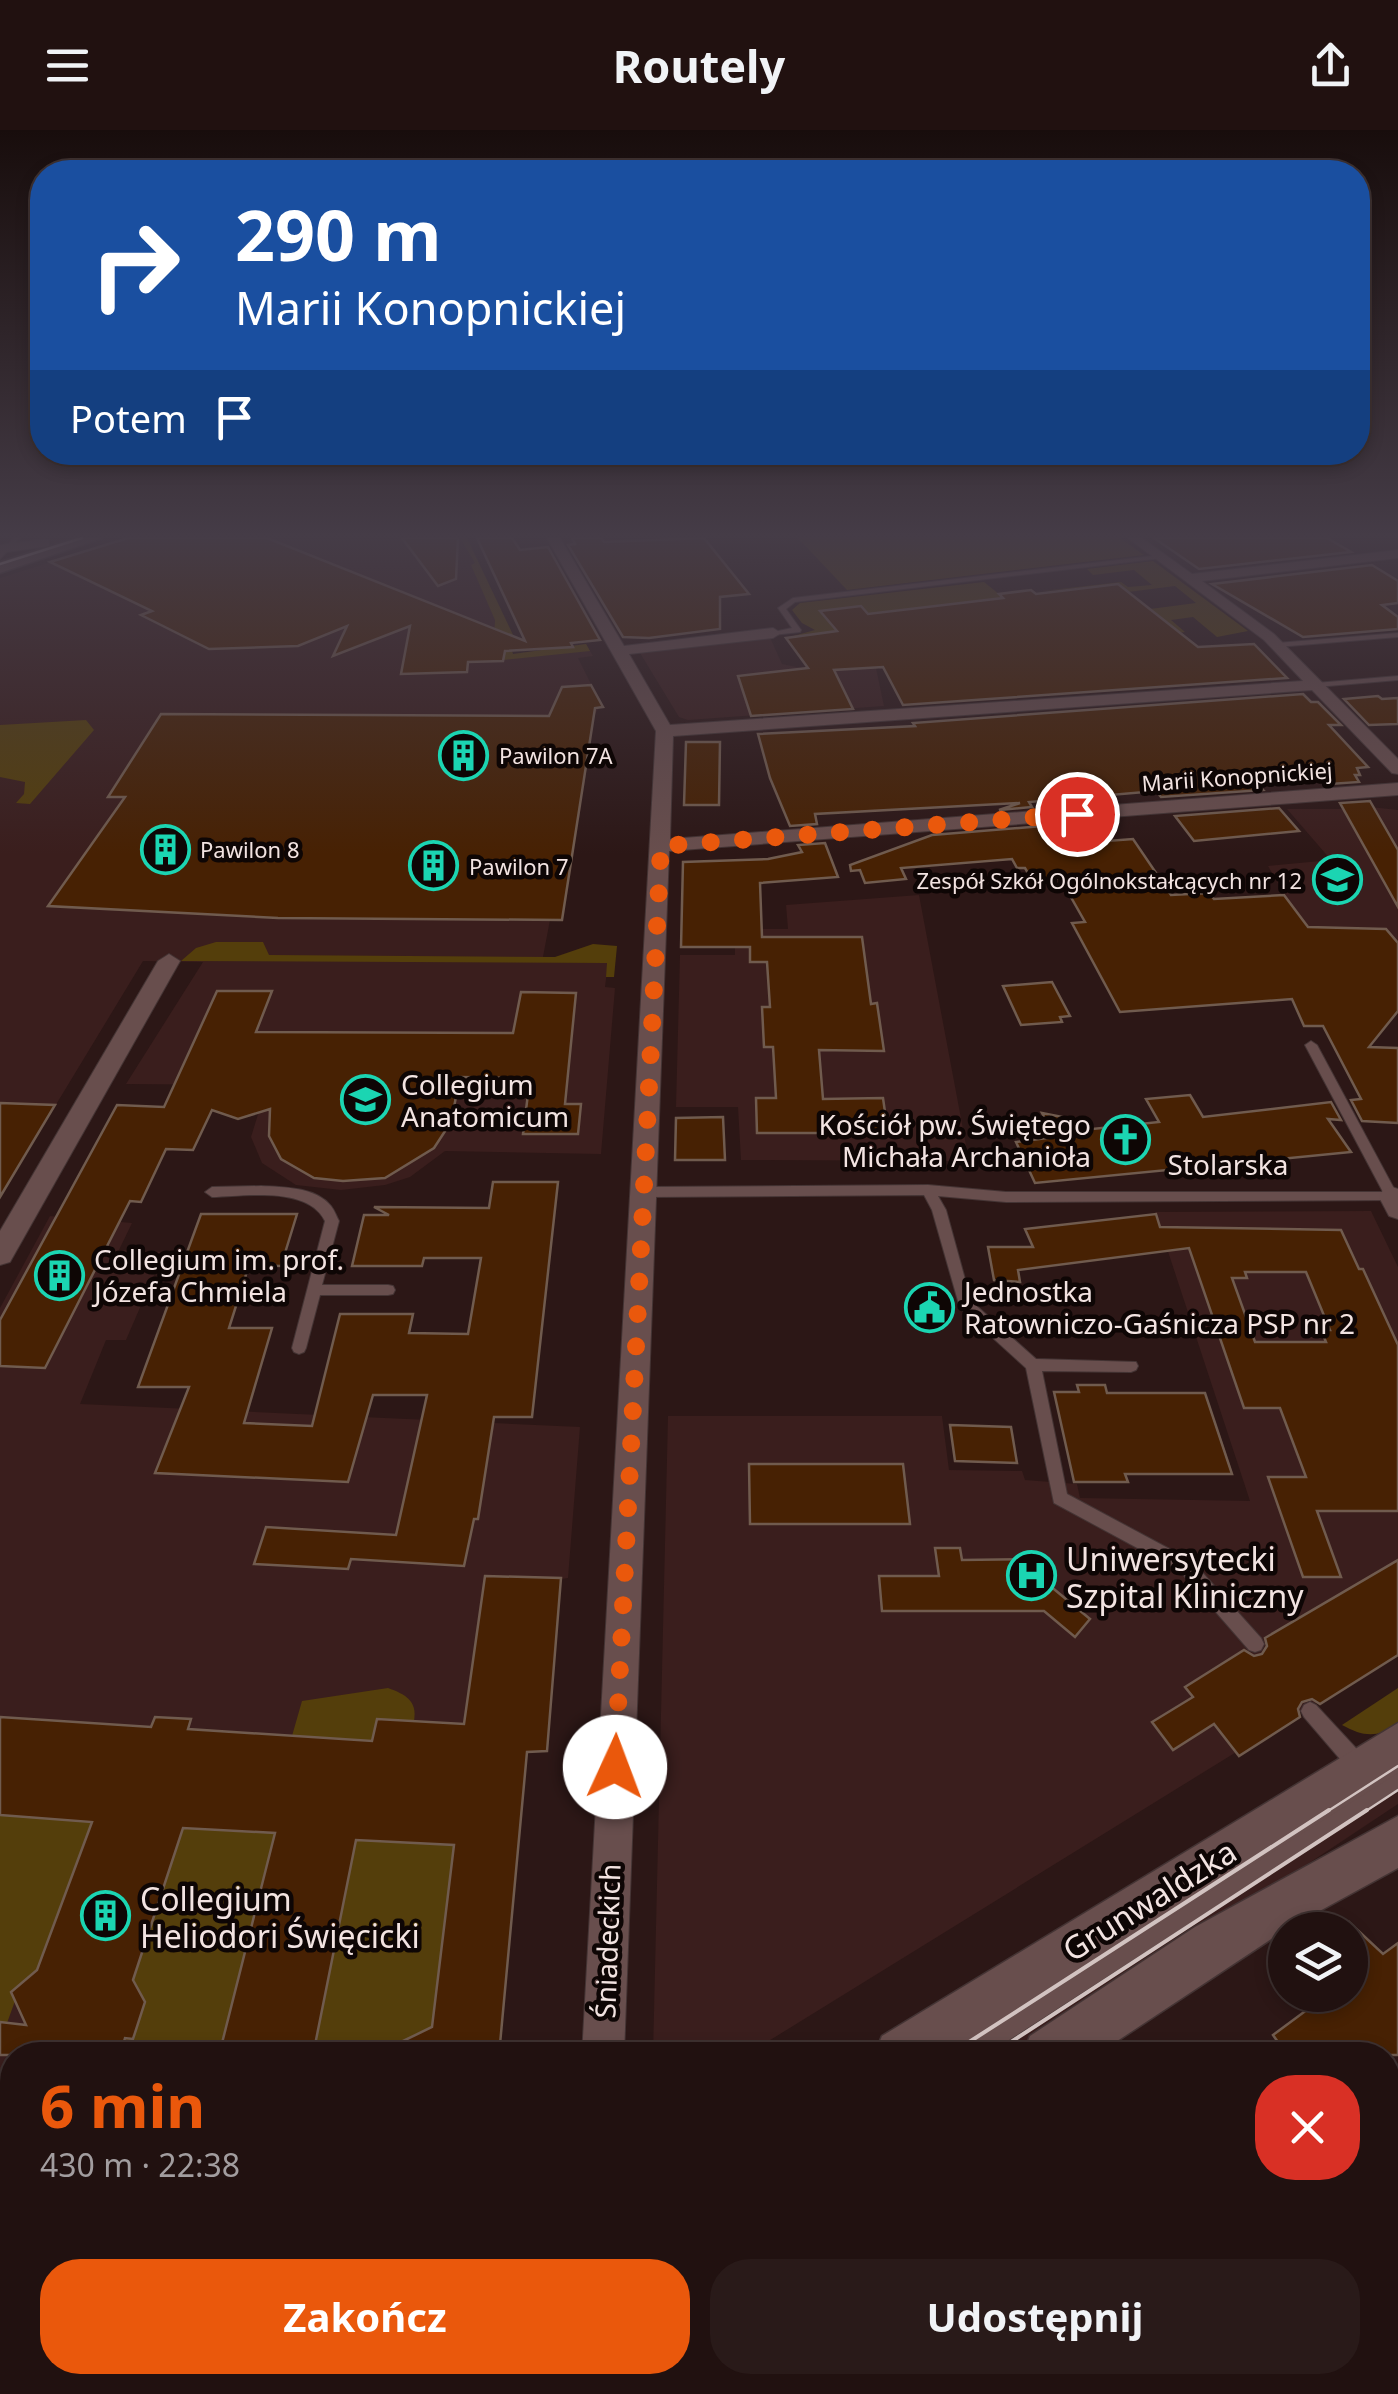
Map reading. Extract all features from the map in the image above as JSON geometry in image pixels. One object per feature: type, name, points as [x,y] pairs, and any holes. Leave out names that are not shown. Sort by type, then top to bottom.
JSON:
[{"type":"street","points":[[614,644],[664,731],[1316,685]]},
{"type":"street","points":[[618,651],[681,644]]},
{"type":"street","points":[[1278,645],[1398,770]]},
{"type":"street","name":"Śniadeckich","points":[[603,2042],[664,731]]},
{"type":"street","name":"Marii Konopnickiej","points":[[661,846],[1398,789]]},
{"type":"street","points":[[0,1256],[169,961]]},
{"type":"street","name":"Grunwaldzka","points":[[923,2042],[1386,1765]]},
{"type":"street","points":[[1068,2042],[1214,1944],[1398,1841]]},
{"type":"lane","points":[[1278,645],[1294,644]]},
{"type":"lane","points":[[1316,685],[1398,678]]},
{"type":"lane","name":"Stolarska","points":[[644,1192],[928,1190],[1006,1197],[1395,1203],[1312,1045]]},
{"type":"lane","points":[[928,1190],[940,1213],[965,1304],[1033,1365],[1060,1498],[1186,1566],[1255,1644]]},
{"type":"lane","points":[[212,1192],[290,1193],[329,1210],[332,1221],[299,1348]]},
{"type":"lane","points":[[314,1290],[388,1290]]},
{"type":"lane","points":[[1033,1365],[1131,1366]]},
{"type":"lane","points":[[1310,1710],[1386,1765]]},
{"type":"lane","name":"Grunwaldzka","points":[[987,2042],[1386,1765]]},
{"type":"shaded area","points":[[0,644],[509,644],[513,654],[586,644],[593,656],[578,658],[601,704],[594,716],[584,787],[563,787],[562,794],[582,795],[579,820],[558,820],[562,920],[550,920],[542,962],[608,963],[605,987],[615,988],[601,1154],[445,1151],[410,1177],[385,1185],[341,1190],[296,1185],[262,1163],[251,1137],[267,1085],[126,1084],[203,962],[143,961],[0,1197]]},
{"type":"shaded area","points":[[494,644],[510,644],[513,654],[586,644],[590,651],[493,661]]},
{"type":"shaded area","points":[[675,644],[773,644],[782,664],[806,669],[876,668],[884,706],[688,720],[679,717],[637,648]]},
{"type":"shaded area","points":[[86,720],[94,730],[30,804],[16,803],[24,794],[25,782],[0,777],[0,725]]},
{"type":"shaded area","name":"Zespół Szkół Ogólnokstałcących nr 12","points":[[1361,806],[1398,810],[1398,942],[1317,939],[1245,897],[1284,894],[1268,866],[1331,860],[1287,809]]},
{"type":"shaded area","points":[[919,895],[969,1161],[741,1160],[738,1107],[676,1107],[680,955],[735,955],[735,929],[788,929],[786,905]]},
{"type":"shaded area","points":[[216,942],[263,942],[269,955],[555,957],[593,944],[617,946],[614,977],[606,977],[607,963],[181,961],[196,948]]},
{"type":"shaded area","name":"Uniwersytecki Szpital Kliniczny","points":[[1371,1211],[1398,1267],[1398,1652],[767,2042],[653,2042],[668,1416],[942,1416],[949,1470],[1022,1471],[1025,1480],[1077,1484],[1080,1498],[1250,1501],[1155,1212]]},
{"type":"shaded area","points":[[50,1216],[132,1223],[119,1250],[164,1252],[126,1340],[106,1340],[80,1404],[580,1427],[568,1578],[561,1579],[547,1751],[527,1752],[500,2042],[0,2042],[0,1308]]},
{"type":"shaded area","points":[[388,1688],[409,1699],[414,1721],[377,1719],[372,1741],[292,1736],[302,1701]]},
{"type":"shaded area","points":[[1398,1688],[1398,1724],[1370,1734],[1342,1725]]},
{"type":"shaded area","points":[[1398,1752],[1398,1804],[1040,2042],[940,2042]]},
{"type":"shaded area","points":[[0,1815],[92,1822],[30,1991],[15,2001],[7,2023],[0,2022]]},
{"type":"shaded area","points":[[183,1828],[275,1833],[222,2042],[124,2042],[125,2038],[133,2039],[127,1999]]},
{"type":"shaded area","points":[[356,1840],[454,1845],[432,2027],[414,2042],[316,2042]]},
{"type":"building","points":[[198,644],[304,644],[298,646],[209,649]]},
{"type":"building","points":[[339,644],[365,644],[333,656]]},
{"type":"building","points":[[407,644],[571,644],[573,647],[505,651],[503,661],[468,662],[467,672],[401,674]]},
{"type":"building","points":[[790,644],[1194,644],[1198,647],[1254,644],[1287,678],[903,705],[883,667],[834,670],[853,709],[751,716],[738,676],[808,668]]},
{"type":"building","points":[[591,685],[603,707],[595,708],[562,920],[278,918],[48,906],[125,797],[108,797],[161,714],[549,716],[562,687]]},
{"type":"building","points":[[1303,694],[1311,702],[1318,702],[1341,725],[1329,725],[1368,767],[1357,768],[1359,782],[1258,785],[1263,790],[1161,797],[1156,791],[1029,802],[1032,807],[999,810],[1020,803],[815,814],[817,824],[790,826],[770,778],[758,734],[915,726],[913,723]]},
{"type":"building","points":[[1398,698],[1398,724],[1369,725],[1344,699]]},
{"type":"building","points":[[686,742],[720,742],[719,805],[684,805]]},
{"type":"building","points":[[1370,801],[1398,850],[1398,907],[1340,803]]},
{"type":"building","points":[[1279,808],[1299,831],[1194,841],[1175,816]]},
{"type":"building","points":[[1043,826],[1054,845],[1133,839],[1171,895],[1209,893],[1214,899],[1284,895],[1308,927],[1386,929],[1398,943],[1398,1011],[1369,1047],[1398,1048],[1398,1123],[1362,1121],[1351,1100],[1361,1099],[1323,1026],[1304,1026],[1292,999],[1120,1012],[1072,923],[1085,922],[1060,878],[1032,880],[1025,868],[1017,868],[1012,859],[901,868],[906,879],[865,883],[860,870],[851,871],[850,865],[932,835]]},
{"type":"building","points":[[825,843],[838,877],[760,883],[762,937],[862,937],[871,1004],[877,1003],[884,1051],[819,1050],[823,1099],[883,1098],[888,1133],[757,1133],[756,1098],[776,1098],[773,1047],[764,1047],[762,1007],[770,1007],[767,962],[750,962],[750,947],[681,947],[683,862],[768,859],[802,852],[798,845]]},
{"type":"building","points":[[1052,982],[1070,1016],[1060,1017],[1062,1022],[1021,1025],[1003,986]]},
{"type":"building","points":[[217,991],[272,991],[256,1032],[513,1033],[521,992],[576,993],[565,1104],[581,1104],[578,1134],[523,1134],[530,1078],[460,1077],[451,1122],[434,1148],[385,1178],[343,1181],[314,1178],[281,1159],[269,1136],[270,1109],[238,1119],[212,1110],[193,1150],[166,1149],[141,1202],[130,1201],[45,1368],[0,1366],[0,1320],[117,1105],[164,1107]]},
{"type":"building","name":"Kościół pw. Świętego Michała Archanioła","points":[[1190,1095],[1203,1117],[1331,1102],[1341,1120],[1328,1119],[1351,1152],[1035,1183],[1016,1142],[1055,1137],[1042,1113],[1067,1118],[1083,1130],[1159,1122],[1146,1099]]},
{"type":"building","points":[[0,1103],[55,1105],[0,1197]]},
{"type":"building","points":[[723,1117],[725,1160],[675,1160],[676,1118]]},
{"type":"building","points":[[493,1182],[558,1182],[532,1417],[494,1417],[478,1519],[474,1519],[464,1566],[351,1559],[348,1569],[254,1564],[266,1527],[396,1535],[427,1395],[373,1395],[348,1482],[155,1473],[189,1387],[138,1387],[201,1214],[297,1214],[281,1266],[249,1265],[229,1328],[272,1328],[244,1423],[312,1426],[340,1314],[413,1314],[409,1333],[468,1334],[481,1258],[424,1258],[422,1266],[352,1266],[364,1215],[389,1215],[374,1207],[489,1208]]},
{"type":"building","points":[[1156,1214],[1160,1227],[1341,1230],[1398,1345],[1398,1511],[1317,1511],[1341,1577],[1303,1577],[1268,1477],[1306,1477],[1280,1408],[1244,1408],[1189,1248],[1018,1270],[1020,1282],[994,1280],[988,1247],[1033,1247],[1025,1229]],"holes":[[[1245,1272],[1306,1272],[1330,1330],[1321,1330],[1326,1342],[1255,1342],[1232,1278],[1247,1278]]]},
{"type":"building","points":[[1077,1385],[1105,1385],[1107,1393],[1205,1393],[1232,1474],[1125,1474],[1128,1482],[1074,1482],[1054,1392],[1079,1392]]},
{"type":"building","points":[[950,1425],[1011,1427],[1017,1463],[955,1461]]},
{"type":"building","points":[[749,1464],[903,1464],[910,1524],[750,1524]]},
{"type":"building","points":[[935,1548],[960,1548],[962,1560],[1039,1559],[1043,1580],[1090,1619],[1075,1637],[1044,1611],[882,1611],[879,1576],[939,1576]]},
{"type":"building","points":[[1398,1560],[1398,1655],[1320,1704],[1312,1699],[1302,1702],[1298,1709],[1300,1717],[1239,1756],[1214,1724],[1173,1750],[1152,1722],[1193,1697],[1185,1687],[1244,1650],[1254,1656],[1262,1654],[1267,1646],[1265,1638]]},
{"type":"building","name":"Collegium Heliodori Święcicki","points":[[485,1576],[561,1578],[547,1751],[527,1752],[500,2042],[401,2042],[432,2027],[454,1845],[356,1840],[316,2042],[222,2042],[275,1833],[183,1828],[133,1980],[145,2002],[133,2039],[0,2042],[0,2022],[26,2025],[11,1992],[37,1970],[92,1822],[0,1815],[0,1717],[151,1727],[155,1717],[191,1719],[188,1729],[372,1741],[377,1719],[464,1724]]},
{"type":"building","points":[[1368,1940],[1383,1954],[1398,1943],[1398,2042],[1278,2042],[1273,2035],[1304,2012],[1368,2012]]},
{"type":"tram line","points":[[1325,1813],[1398,1766]]},
{"type":"tram line","points":[[1363,1813],[1398,1790]]},
{"type":"tram line","points":[[969,2042],[1329,1810]]},
{"type":"tram line","points":[[1011,2042],[1367,1810]]},
{"type":"place","name":"Pawilon 7A","points":[[464,755]]},
{"type":"place","name":"Pawilon 8","points":[[165,849]]},
{"type":"place","name":"Pawilon 7","points":[[434,866]]},
{"type":"place","name":"Zespół Szkół Ogólnokstałcących nr 12","points":[[1337,880]]},
{"type":"place","name":"Collegium Anatomicum","points":[[366,1100]]},
{"type":"place","name":"Kościół pw. Świętego Michała Archanioła","points":[[1126,1140]]},
{"type":"place","name":"Collegium im. prof. Józefa Chmiela","points":[[59,1275]]},
{"type":"place","name":"Jednostka Ratowniczo-Gaśnicza PSP nr 2","points":[[929,1307]]},
{"type":"place","name":"Uniwersytecki Szpital Kliniczny","points":[[1031,1576]]},
{"type":"place","name":"Collegium Heliodori Święcicki","points":[[105,1916]]},
{"type":"route","points":[[615,1767],[661,846],[1077,814]]}]
